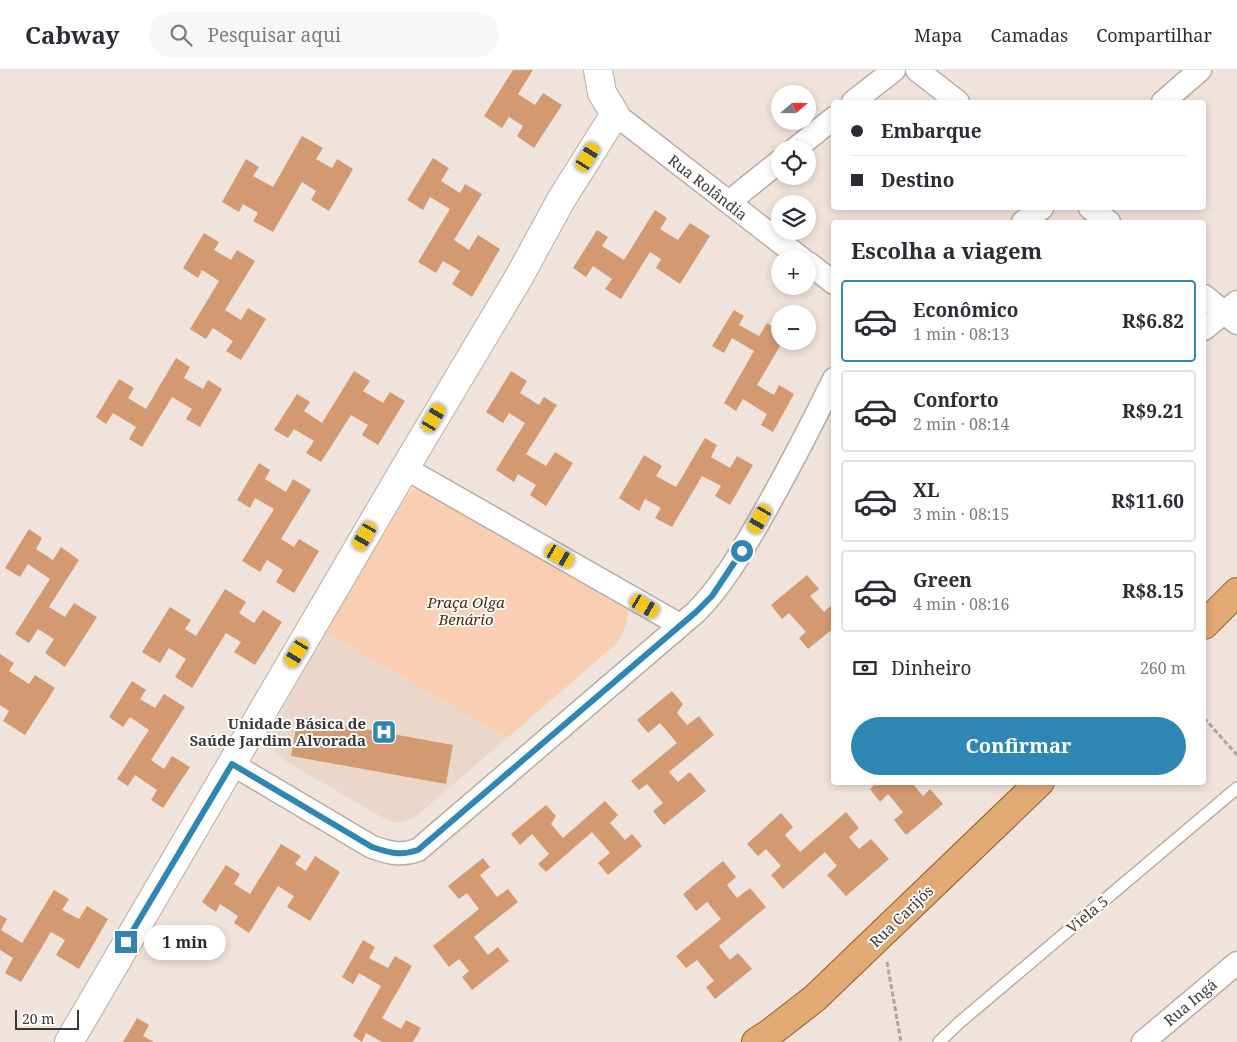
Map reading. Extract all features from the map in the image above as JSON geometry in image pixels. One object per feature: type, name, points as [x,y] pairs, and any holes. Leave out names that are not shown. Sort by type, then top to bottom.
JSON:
[{"type":"main road","points":[[1206,623],[1237,592]]},
{"type":"main road","name":"Rua Carijós","points":[[756,1042],[815,998],[1037,785]]},
{"type":"street","points":[[69,1042],[519,277],[561,200],[615,114],[602,93],[598,70]]},
{"type":"street","points":[[856,100],[894,70]]},
{"type":"street","points":[[917,70],[955,100]]},
{"type":"street","points":[[1165,100],[1200,70]]},
{"type":"street","name":"Rua Rolândia","points":[[615,114],[790,250]]},
{"type":"street","points":[[806,140],[831,120]]},
{"type":"street","points":[[729,202],[771,168]]},
{"type":"street","points":[[1026,220],[1039,210]]},
{"type":"street","points":[[1093,210],[1106,220]]},
{"type":"street","points":[[816,269],[831,281]]},
{"type":"street","points":[[1206,297],[1233,312]]},
{"type":"street","points":[[1206,328],[1233,312]]},
{"type":"street","points":[[232,764],[372,847],[386,852],[404,854],[418,850],[712,596],[742,551],[796,456],[831,385]]},
{"type":"street","points":[[405,468],[680,625]]},
{"type":"street","name":"Rua Ingá","points":[[1143,1042],[1237,963]]},
{"type":"lane","name":"Viela 5","points":[[939,1042],[960,1022],[1237,788]]},
{"type":"path","points":[[1206,720],[1237,755]]},
{"type":"path","points":[[882,934],[901,1042]]},
{"type":"shaded area","name":"Unidade Básica de Saúde Jardim Alvorada","points":[[326,632],[507,738],[414,818],[400,823],[390,821],[378,815],[287,762],[277,754],[271,745],[273,726]]},
{"type":"green space","name":"Praça Olga Benário","points":[[425,487],[627,606],[628,617],[626,627],[615,645],[507,738],[326,632],[408,494],[413,490]]},
{"type":"building","points":[[513,70],[533,70],[518,94],[535,105],[543,93],[562,105],[534,148],[517,136],[523,126],[509,117],[502,128],[484,116]]},
{"type":"building","points":[[302,136],[323,148],[316,159],[332,168],[337,159],[353,169],[329,211],[311,200],[316,191],[302,182],[273,232],[253,221],[258,213],[243,204],[239,212],[222,202],[246,159],[259,167],[253,176],[273,187]]},
{"type":"building","points":[[433,158],[449,168],[441,181],[460,193],[465,184],[482,194],[454,240],[469,250],[478,235],[500,249],[472,297],[452,284],[460,271],[443,261],[436,273],[418,262],[450,209],[430,197],[423,210],[407,200]]},
{"type":"building","points":[[655,210],[667,218],[660,229],[678,240],[690,223],[710,236],[680,284],[656,268],[661,259],[650,252],[621,299],[605,289],[612,279],[593,266],[586,277],[573,268],[597,230],[608,237],[602,246],[624,260]]},
{"type":"building","points":[[204,233],[219,242],[214,250],[231,260],[237,250],[255,261],[225,310],[241,320],[248,308],[266,319],[241,360],[226,351],[233,341],[213,328],[206,339],[190,329],[219,281],[202,270],[198,278],[183,268]]},
{"type":"building","points":[[734,310],[744,316],[739,325],[759,336],[767,323],[771,325],[771,350],[778,350],[757,385],[774,395],[779,385],[794,394],[773,432],[761,425],[767,414],[743,399],[736,411],[724,403],[754,351],[732,338],[724,353],[712,346]]},
{"type":"building","points":[[176,358],[190,367],[184,378],[203,389],[208,380],[222,389],[200,427],[186,419],[192,409],[172,397],[142,447],[129,439],[136,427],[113,413],[106,424],[96,417],[119,379],[134,388],[128,398],[146,409]]},
{"type":"building","points":[[354,371],[370,381],[363,391],[383,403],[390,392],[405,401],[378,445],[362,435],[368,425],[351,415],[321,462],[306,453],[314,441],[294,429],[288,438],[274,430],[297,394],[310,402],[304,411],[322,423]]},
{"type":"building","points":[[511,371],[527,381],[520,393],[539,405],[544,397],[557,405],[526,454],[546,466],[555,452],[573,463],[546,506],[530,495],[536,485],[518,474],[514,482],[496,470],[525,423],[509,413],[503,423],[486,412]]},
{"type":"building","points":[[705,438],[717,445],[711,457],[730,468],[737,456],[753,465],[730,505],[715,496],[721,486],[702,476],[672,527],[655,518],[661,508],[645,499],[639,511],[619,498],[644,455],[662,466],[656,476],[676,487]]},
{"type":"building","points":[[259,463],[270,470],[265,479],[286,492],[293,479],[311,490],[281,539],[294,547],[299,539],[319,551],[294,593],[276,582],[283,570],[267,560],[260,572],[242,561],[274,509],[255,498],[250,508],[237,500]]},
{"type":"building","points":[[29,529],[42,538],[36,549],[53,560],[61,547],[79,560],[49,607],[65,617],[74,603],[97,617],[65,667],[45,653],[54,639],[38,629],[29,643],[15,634],[50,579],[28,564],[20,577],[5,568]]},
{"type":"building","points":[[807,575],[819,589],[810,596],[824,612],[831,606],[831,630],[808,649],[799,638],[806,632],[789,613],[782,619],[771,605]]},
{"type":"building","points":[[225,589],[246,602],[239,613],[254,623],[263,610],[282,622],[255,665],[234,652],[241,642],[226,633],[192,688],[175,677],[186,659],[169,648],[160,663],[142,652],[170,607],[191,620],[185,629],[196,636]]},
{"type":"building","points":[[0,654],[14,663],[9,671],[29,684],[35,675],[55,688],[25,735],[3,721],[9,711],[0,705]]},
{"type":"building","points":[[132,681],[146,690],[140,699],[155,708],[164,694],[185,707],[151,760],[164,769],[172,756],[190,767],[163,808],[151,800],[157,790],[135,775],[128,786],[117,779],[149,730],[130,717],[123,727],[109,717]]},
{"type":"building","points":[[672,691],[683,704],[677,713],[687,725],[699,716],[714,735],[669,772],[678,782],[690,772],[706,791],[664,825],[653,811],[663,803],[647,784],[639,790],[631,781],[677,743],[660,723],[648,733],[637,720]]},
{"type":"building","points":[[298,717],[453,745],[446,784],[291,756]]},
{"type":"building","points":[[874,785],[914,785],[923,796],[930,789],[943,804],[906,835],[894,820],[903,812],[888,794],[880,802],[870,789]]},
{"type":"building","points":[[605,801],[618,815],[610,823],[625,840],[632,834],[642,846],[608,875],[598,863],[610,853],[592,832],[546,872],[538,864],[549,854],[532,834],[520,845],[511,834],[546,805],[556,816],[551,824],[563,838]]},
{"type":"building","points":[[846,812],[859,828],[849,837],[859,849],[871,839],[889,859],[846,896],[827,875],[837,866],[825,852],[783,889],[771,875],[781,866],[766,849],[758,856],[747,844],[781,813],[793,827],[785,835],[800,852]]},
{"type":"building","points":[[281,844],[301,856],[295,864],[306,871],[315,856],[340,872],[310,921],[287,907],[294,896],[278,886],[249,933],[234,923],[238,916],[220,904],[216,912],[202,902],[226,865],[240,874],[234,884],[250,894]]},
{"type":"building","points":[[483,858],[490,867],[480,875],[497,897],[508,889],[518,902],[474,937],[488,955],[498,947],[509,961],[472,990],[462,977],[469,971],[459,959],[449,967],[433,946],[479,909],[467,893],[459,899],[448,886]]},
{"type":"building","points":[[723,861],[736,877],[727,885],[737,898],[750,888],[766,907],[719,946],[730,960],[738,953],[752,969],[715,999],[706,987],[714,981],[697,960],[686,968],[676,956],[721,919],[707,902],[696,911],[683,894]]},
{"type":"building","points":[[54,890],[69,899],[62,910],[79,919],[87,906],[108,919],[79,969],[56,955],[65,940],[51,932],[21,982],[5,973],[13,958],[0,950],[0,915],[7,919],[1,930],[22,943]]},
{"type":"building","points":[[363,940],[375,947],[369,958],[388,968],[395,956],[412,966],[382,1018],[401,1029],[406,1020],[421,1028],[413,1042],[382,1042],[366,1033],[362,1042],[353,1036],[381,986],[359,973],[353,984],[342,977]]},
{"type":"building","points":[[137,1018],[149,1025],[143,1036],[154,1042],[123,1042]]},
{"type":"place","name":"Unidade Básica de Saúde Jardim Alvorada","points":[[384,732]]},
{"type":"route","points":[[126,942],[232,764],[372,847],[386,852],[404,854],[418,850],[696,612],[712,596],[742,551]]}]
